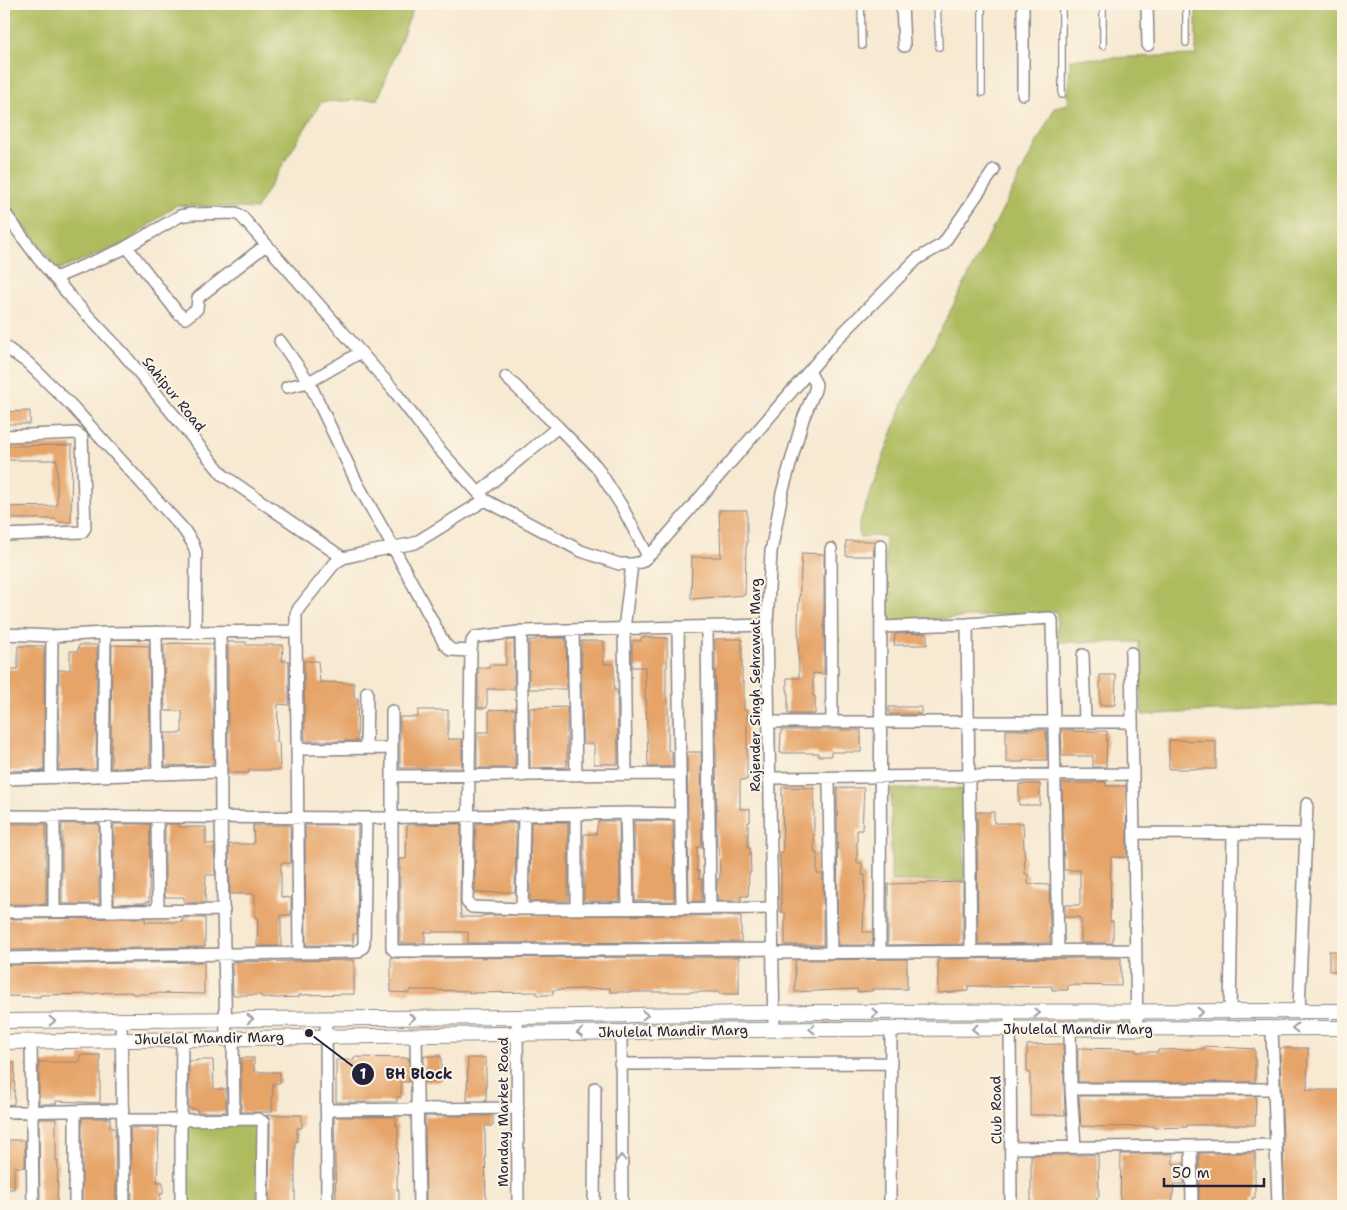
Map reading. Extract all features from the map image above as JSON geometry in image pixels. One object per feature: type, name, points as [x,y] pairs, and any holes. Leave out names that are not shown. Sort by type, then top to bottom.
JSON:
[{"type":"street","points":[[902,4],[904,46]]},
{"type":"street","points":[[1023,4],[1023,94]]},
{"type":"street","points":[[1147,4],[1148,45]]},
{"type":"street","points":[[55,278],[127,247],[180,216],[236,213],[242,217],[361,352],[392,388],[438,448],[482,496],[581,551],[619,564],[632,564],[641,562],[648,556],[835,341],[917,259],[943,244],[994,170]]},
{"type":"street","name":"Sahipur Road","points":[[6,219],[55,278],[123,353],[223,475],[343,558]]},
{"type":"street","points":[[127,247],[178,313],[185,318],[197,308],[200,296],[266,245]]},
{"type":"street","points":[[280,341],[309,382],[357,483],[444,643],[451,650],[470,651]]},
{"type":"street","points":[[4,346],[28,364],[71,405],[184,530],[192,542],[196,552],[194,633]]},
{"type":"street","points":[[286,387],[309,382],[361,352]]},
{"type":"street","name":"Rajender Singh Sehrawat Marg","points":[[774,1030],[767,625],[771,552],[782,493],[803,419],[816,384],[809,371]]},
{"type":"street","points":[[506,376],[596,466],[621,505],[648,556]]},
{"type":"street","points":[[299,952],[296,614],[329,570],[343,558],[415,543],[482,496],[558,427]]},
{"type":"street","points":[[4,436],[76,432],[81,435],[85,528],[82,532],[4,534]]},
{"type":"street","points":[[880,952],[881,545]]},
{"type":"street","points":[[831,549],[832,722]]},
{"type":"street","points":[[626,774],[624,629],[632,564]]},
{"type":"street","points":[[881,628],[1049,618],[1052,620],[1058,950]]},
{"type":"street","points":[[967,624],[970,951]]},
{"type":"street","points":[[767,625],[521,632],[478,636],[472,641],[470,651],[468,904],[472,907],[522,909],[772,908]]},
{"type":"street","points":[[678,627],[682,908]]},
{"type":"street","points":[[707,627],[710,908]]},
{"type":"street","points":[[573,630],[576,775]]},
{"type":"street","points":[[4,634],[52,636],[105,633],[296,631]]},
{"type":"street","points":[[156,632],[158,774]]},
{"type":"street","points":[[220,632],[225,1020],[229,1038],[234,1120]]},
{"type":"street","points":[[521,632],[523,776]]},
{"type":"street","points":[[103,775],[105,633]]},
{"type":"street","points":[[52,636],[52,777]]},
{"type":"street","points":[[1131,653],[1137,1028]]},
{"type":"street","points":[[1083,655],[1085,722]]},
{"type":"street","points":[[366,748],[367,692]]},
{"type":"street","points":[[392,711],[392,948],[395,952],[1136,950]]},
{"type":"street","points":[[768,722],[1132,722]]},
{"type":"street","points":[[297,749],[392,748]]},
{"type":"street","points":[[4,778],[221,772]]},
{"type":"street","points":[[392,776],[680,774]]},
{"type":"street","points":[[770,778],[1133,774]]},
{"type":"street","points":[[829,778],[831,952]]},
{"type":"street","points":[[1300,1011],[1307,804]]},
{"type":"street","points":[[626,814],[628,908]]},
{"type":"street","points":[[4,816],[392,818],[680,814]]},
{"type":"street","points":[[522,909],[524,815]]},
{"type":"street","points":[[576,815],[576,909]]},
{"type":"street","points":[[54,816],[54,911]]},
{"type":"street","points":[[106,816],[107,910]]},
{"type":"street","points":[[157,816],[158,910]]},
{"type":"street","points":[[4,958],[357,952],[363,947],[366,818]]},
{"type":"street","points":[[1134,833],[1306,834]]},
{"type":"street","points":[[1230,1012],[1233,834]]},
{"type":"street","points":[[4,912],[224,910]]},
{"type":"street","name":"Jhulelal Mandir Marg","points":[[4,1021],[774,1013],[1343,1011]]},
{"type":"street","name":"Club Road","points":[[1010,1013],[1011,1206]]},
{"type":"street","name":"Monday Market Road","points":[[517,1017],[518,1206]]},
{"type":"street","points":[[326,1019],[327,1206]]},
{"type":"street","points":[[122,1020],[124,1206]]},
{"type":"street","points":[[1272,1028],[1278,1206]]},
{"type":"street","name":"Jhulelal Mandir Marg","points":[[4,1042],[774,1030],[1343,1028]]},
{"type":"street","points":[[888,1206],[890,1200],[891,1029]]},
{"type":"street","points":[[1070,1029],[1071,1089],[1075,1147]]},
{"type":"street","points":[[621,1032],[622,1206]]},
{"type":"street","points":[[416,1035],[420,1206]]},
{"type":"street","points":[[181,1206],[182,1038]]},
{"type":"street","points":[[31,1041],[33,1206]]},
{"type":"street","points":[[620,1064],[891,1063]]},
{"type":"street","points":[[594,1206],[595,1088]]},
{"type":"street","points":[[1071,1089],[1274,1089]]},
{"type":"street","points":[[326,1110],[518,1108]]},
{"type":"street","points":[[4,1112],[75,1111],[182,1120],[258,1119],[263,1122],[262,1206]]},
{"type":"street","points":[[75,1111],[76,1206]]},
{"type":"street","points":[[1011,1148],[1275,1145]]},
{"type":"street","points":[[1190,1146],[1192,1206]]},
{"type":"lane","points":[[861,4],[862,46]]},
{"type":"lane","points":[[937,4],[939,47]]},
{"type":"lane","points":[[982,4],[982,93]]},
{"type":"lane","points":[[1062,4],[1062,95]]},
{"type":"lane","points":[[1103,4],[1103,46]]},
{"type":"lane","points":[[1186,4],[1186,43]]},
{"type":"green space","points":[[4,4],[415,4],[378,99],[321,102],[256,209],[176,205],[124,244],[58,270],[4,201]]},
{"type":"green space","points":[[1196,4],[1343,4],[1343,704],[1142,715],[1139,642],[1057,642],[1057,611],[887,623],[885,536],[859,537],[859,524],[903,403],[1055,107],[1068,104],[1070,59],[1196,55]]},
{"type":"green space","points":[[891,789],[964,789],[964,881],[891,881]]},
{"type":"green space","points":[[257,1123],[257,1206],[187,1206],[187,1124]]},
{"type":"building","points":[[30,411],[30,424],[4,424],[4,412]]},
{"type":"building","points":[[72,445],[71,522],[57,522],[57,519],[4,519],[4,507],[57,506],[57,460],[4,460],[4,446]]},
{"type":"building","points":[[719,510],[747,510],[745,595],[691,599],[692,557],[721,557]]},
{"type":"building","points":[[846,541],[875,541],[873,556],[846,556]]},
{"type":"building","points":[[802,553],[824,554],[824,674],[813,673],[815,714],[788,714],[787,678],[799,678],[798,620]]},
{"type":"building","points":[[927,633],[927,645],[894,645],[895,634]]},
{"type":"building","points":[[641,637],[667,638],[666,698],[668,698],[668,750],[672,752],[672,767],[648,767],[645,667],[632,667],[632,641],[641,641]]},
{"type":"building","points":[[536,638],[566,638],[567,689],[529,689],[529,640],[536,640]]},
{"type":"building","points":[[715,639],[742,639],[742,682],[744,682],[744,710],[747,710],[747,780],[740,780],[740,809],[750,809],[748,848],[750,848],[751,873],[749,873],[748,896],[741,896],[741,901],[717,901],[717,879],[720,879],[719,847],[717,847]]},
{"type":"building","points":[[514,640],[514,689],[487,689],[487,708],[478,708],[478,668],[489,668],[489,665],[506,665],[506,641]]},
{"type":"building","points":[[581,641],[604,641],[604,664],[614,664],[614,690],[617,690],[618,764],[594,764],[594,744],[583,744]]},
{"type":"building","points":[[228,642],[246,642],[246,645],[283,645],[282,661],[289,661],[289,705],[278,704],[277,742],[279,742],[280,770],[249,770],[249,773],[228,773]]},
{"type":"building","points":[[164,644],[213,644],[213,765],[165,766],[165,733],[182,733],[182,711],[165,711]]},
{"type":"building","points":[[79,645],[97,645],[96,769],[59,770],[59,670],[70,670],[70,651],[78,651]]},
{"type":"building","points":[[112,645],[149,646],[150,767],[111,768]]},
{"type":"building","points":[[18,646],[44,646],[44,770],[6,771],[4,669],[18,669]]},
{"type":"building","points":[[304,661],[318,661],[320,682],[354,683],[354,698],[358,698],[357,741],[305,741]]},
{"type":"building","points":[[1100,675],[1116,675],[1115,705],[1100,705]]},
{"type":"building","points":[[567,707],[567,767],[530,768],[530,708]]},
{"type":"building","points":[[889,707],[921,707],[921,714],[889,714]]},
{"type":"building","points":[[515,709],[515,768],[477,768],[477,732],[489,732],[489,710]]},
{"type":"building","points":[[418,710],[448,710],[448,739],[462,739],[462,768],[400,768],[400,717],[418,717]]},
{"type":"building","points":[[781,730],[861,730],[861,752],[831,752],[831,756],[818,756],[818,753],[780,753]]},
{"type":"building","points":[[1006,730],[1046,730],[1047,760],[1006,762]]},
{"type":"building","points":[[1061,730],[1107,731],[1106,767],[1093,767],[1093,756],[1062,756]]},
{"type":"building","points":[[1169,740],[1216,741],[1216,769],[1169,769]]},
{"type":"building","points":[[687,752],[701,752],[702,847],[697,847],[697,871],[699,871],[699,879],[702,879],[702,901],[689,901]]},
{"type":"building","points":[[1106,782],[1106,786],[1126,786],[1127,857],[1111,857],[1110,921],[1113,921],[1113,943],[1081,943],[1081,919],[1079,917],[1065,917],[1065,905],[1080,905],[1080,870],[1064,870],[1062,783]]},
{"type":"building","points":[[1019,784],[1040,784],[1040,805],[1019,805]]},
{"type":"building","points":[[782,787],[814,788],[814,853],[817,853],[817,874],[823,874],[823,945],[785,945],[785,912],[781,912],[780,869],[780,853],[783,853]]},
{"type":"building","points":[[837,788],[864,788],[862,830],[857,830],[857,863],[862,863],[862,875],[865,875],[863,932],[873,932],[873,945],[838,945]]},
{"type":"building","points":[[977,812],[994,812],[994,823],[1023,823],[1025,874],[1028,874],[1028,884],[1049,885],[1050,943],[978,944]]},
{"type":"building","points":[[598,821],[619,821],[620,901],[584,901],[584,834],[596,834]]},
{"type":"building","points":[[634,821],[673,821],[674,901],[635,901]]},
{"type":"building","points":[[531,822],[568,822],[568,901],[530,901]]},
{"type":"building","points":[[476,823],[516,823],[515,892],[475,893]]},
{"type":"building","points":[[6,824],[46,824],[46,904],[6,904],[6,879],[4,879]]},
{"type":"building","points":[[62,824],[99,824],[99,904],[62,904]]},
{"type":"building","points":[[114,824],[150,824],[149,902],[114,904]]},
{"type":"building","points":[[165,824],[179,824],[179,827],[206,827],[206,844],[214,844],[215,875],[206,875],[205,903],[184,903],[184,897],[165,897]]},
{"type":"building","points":[[461,824],[461,917],[490,915],[741,916],[741,942],[468,943],[468,932],[425,932],[425,943],[400,943],[400,859],[406,859],[407,825]]},
{"type":"building","points":[[253,825],[290,825],[291,863],[281,863],[281,897],[291,898],[291,915],[281,915],[281,946],[257,946],[258,918],[255,918],[255,894],[230,894],[229,844],[254,844]]},
{"type":"building","points":[[305,825],[358,825],[357,934],[353,934],[353,945],[306,945]]},
{"type":"building","points":[[963,882],[963,944],[888,945],[888,884]]},
{"type":"building","points":[[145,918],[145,922],[182,922],[183,918],[205,918],[205,946],[4,950],[4,919]]},
{"type":"building","points":[[1329,951],[1343,951],[1343,971],[1329,971]]},
{"type":"building","points":[[391,957],[739,957],[739,994],[719,994],[719,992],[610,992],[610,988],[553,990],[553,995],[537,995],[537,992],[469,993],[469,991],[431,990],[410,990],[410,993],[391,992]]},
{"type":"building","points":[[1121,958],[1121,986],[1068,985],[1068,990],[1052,990],[1052,986],[968,986],[968,991],[938,993],[938,959]]},
{"type":"building","points":[[907,959],[907,989],[872,989],[872,991],[857,992],[857,989],[795,992],[795,960]]},
{"type":"building","points":[[354,960],[354,994],[299,995],[299,997],[276,998],[261,997],[261,995],[233,995],[232,962]]},
{"type":"building","points":[[204,962],[204,994],[132,994],[132,992],[40,995],[40,997],[5,996],[5,965]]},
{"type":"building","points":[[1063,1044],[1065,1115],[1030,1115],[1030,1072],[1027,1072],[1027,1045]]},
{"type":"building","points":[[1204,1046],[1255,1049],[1255,1082],[1078,1082],[1078,1048],[1158,1052],[1158,1050],[1204,1049]]},
{"type":"building","points":[[1280,1048],[1308,1048],[1307,1090],[1343,1090],[1343,1204],[1285,1205]]},
{"type":"building","points":[[80,1055],[100,1055],[100,1103],[56,1101],[56,1104],[39,1104],[39,1062],[80,1062]]},
{"type":"building","points":[[424,1056],[441,1056],[441,1082],[424,1082]]},
{"type":"building","points":[[354,1057],[409,1058],[409,1082],[401,1082],[401,1097],[397,1097],[397,1102],[336,1102],[336,1060],[354,1060]]},
{"type":"building","points":[[241,1058],[254,1058],[254,1072],[280,1072],[280,1083],[273,1083],[272,1112],[241,1112]]},
{"type":"building","points":[[468,1058],[486,1058],[486,1101],[467,1101]]},
{"type":"building","points":[[213,1060],[214,1089],[226,1089],[226,1112],[197,1112],[197,1109],[189,1109],[189,1061]]},
{"type":"building","points":[[4,1063],[15,1063],[14,1104],[4,1105]]},
{"type":"building","points":[[1079,1096],[1256,1096],[1255,1125],[1187,1125],[1187,1127],[1154,1128],[1154,1126],[1081,1126]]},
{"type":"building","points":[[266,1115],[302,1115],[302,1128],[297,1128],[297,1142],[295,1142],[295,1206],[269,1206],[270,1122]]},
{"type":"building","points":[[425,1116],[493,1116],[493,1126],[485,1126],[486,1206],[426,1206]]},
{"type":"building","points":[[334,1117],[396,1117],[396,1126],[398,1126],[397,1190],[399,1190],[399,1206],[336,1206]]},
{"type":"building","points":[[82,1118],[110,1118],[110,1128],[115,1128],[116,1202],[101,1202],[101,1206],[82,1206]]},
{"type":"building","points":[[39,1119],[56,1119],[56,1161],[58,1161],[57,1206],[40,1206]]},
{"type":"building","points":[[130,1128],[159,1128],[157,1182],[163,1182],[160,1206],[132,1206]]},
{"type":"building","points":[[4,1140],[25,1140],[25,1167],[14,1167],[14,1189],[4,1189]]},
{"type":"building","points":[[1199,1153],[1255,1153],[1255,1198],[1252,1198],[1252,1206],[1199,1206]]},
{"type":"building","points":[[1121,1154],[1173,1154],[1173,1164],[1184,1164],[1184,1184],[1174,1184],[1172,1206],[1120,1206]]},
{"type":"building","points":[[1031,1155],[1098,1155],[1099,1197],[1097,1197],[1097,1206],[1031,1206]]},
{"type":"place","name":"BH Block","points":[[309,1033]]}]
